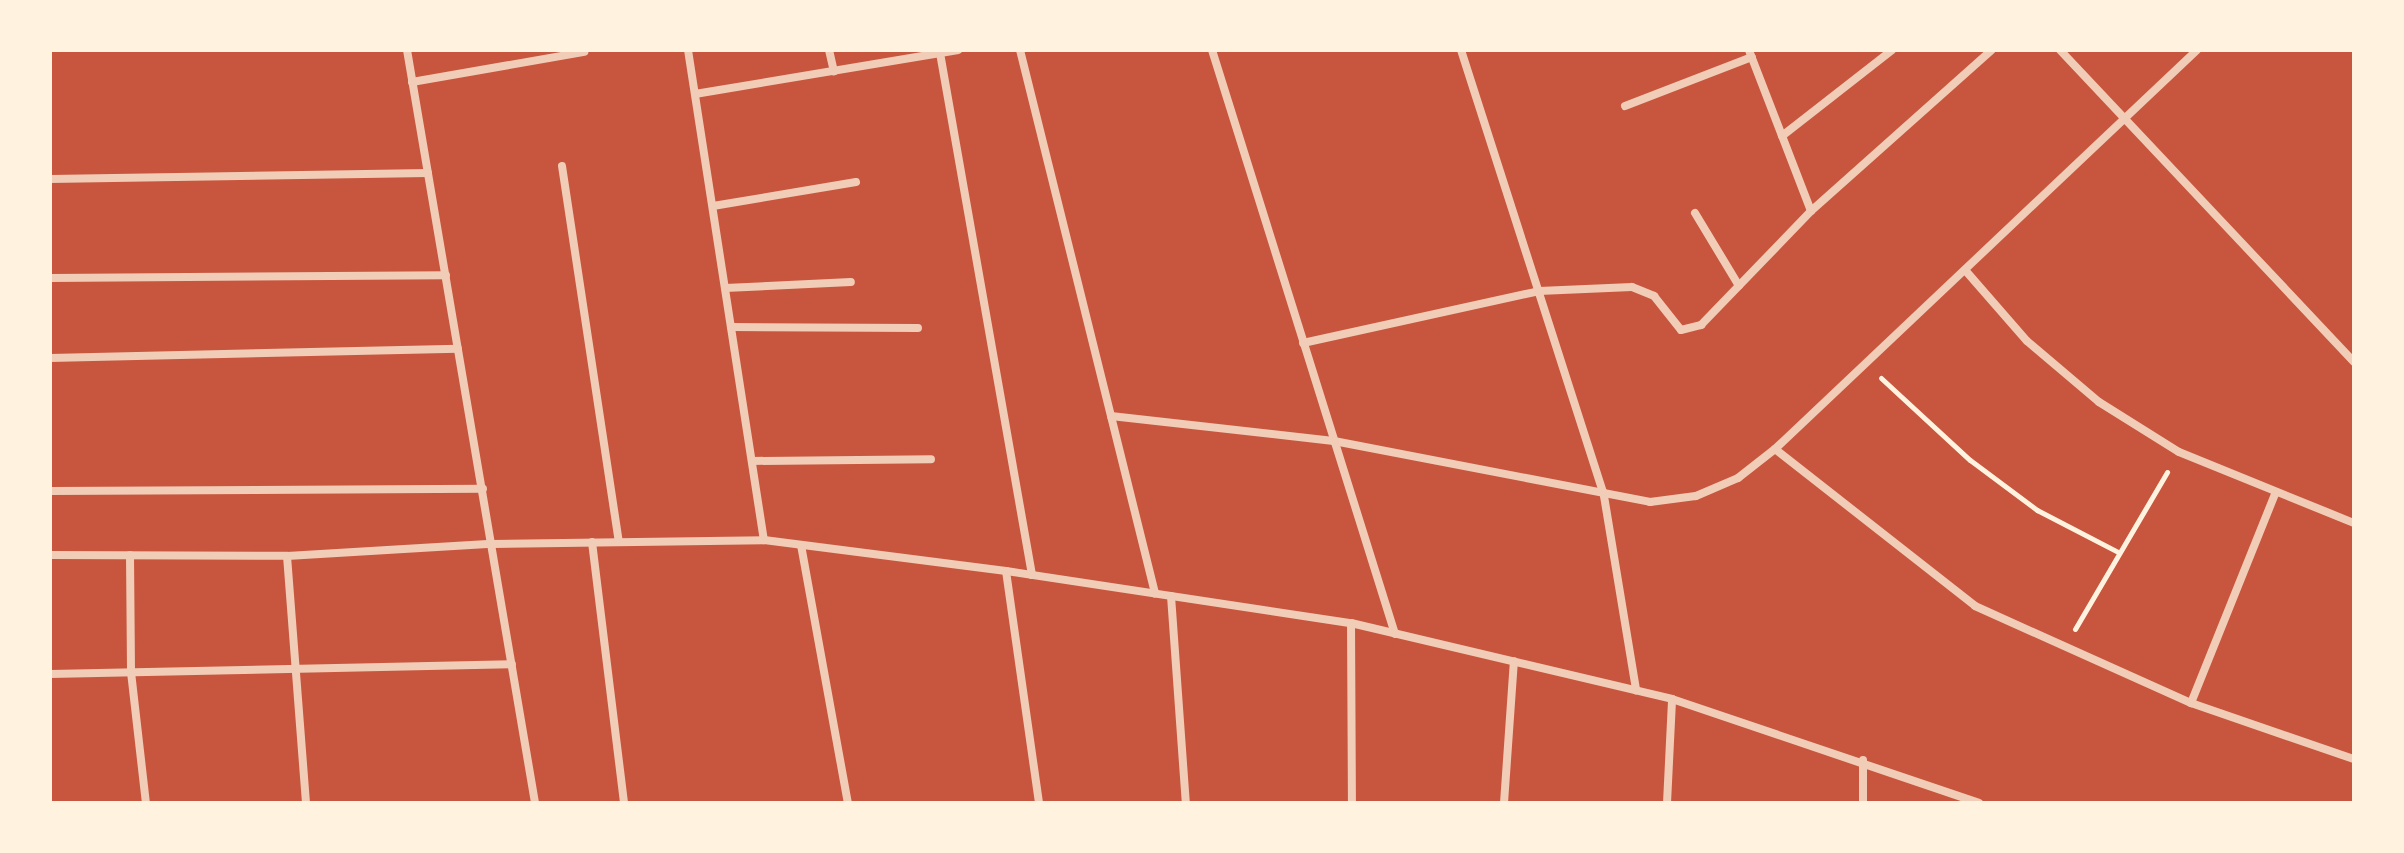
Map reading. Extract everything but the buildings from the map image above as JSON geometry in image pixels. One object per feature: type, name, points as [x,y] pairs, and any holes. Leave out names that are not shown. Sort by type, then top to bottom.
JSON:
[{"type":"street","points":[[407,50],[535,803]]},
{"type":"street","points":[[688,50],[764,540]]},
{"type":"street","points":[[829,50],[834,71]]},
{"type":"street","points":[[695,94],[958,50]]},
{"type":"street","points":[[1020,50],[1155,593]]},
{"type":"street","points":[[1212,50],[1395,634]]},
{"type":"street","points":[[1461,50],[1604,496],[1636,690]]},
{"type":"street","points":[[1782,136],[1892,50]]},
{"type":"street","points":[[1303,343],[1539,291],[1632,287],[1654,296],[1675,326],[1688,331],[1701,325],[1811,211],[1992,50]]},
{"type":"street","points":[[2060,50],[2354,362]]},
{"type":"street","points":[[1111,416],[1334,441],[1604,496],[1650,502],[1696,496],[1738,478],[1775,449],[2197,50]]},
{"type":"street","points":[[412,82],[584,52]]},
{"type":"street","points":[[940,53],[1032,575]]},
{"type":"street","points":[[1625,106],[1750,54],[1811,211]]},
{"type":"street","points":[[562,166],[619,541]]},
{"type":"street","points":[[50,179],[428,173]]},
{"type":"street","points":[[713,206],[856,182]]},
{"type":"street","points":[[1695,213],[1739,286]]},
{"type":"street","points":[[1965,270],[2027,341],[2099,402],[2179,452],[2275,494],[2354,523]]},
{"type":"street","points":[[50,278],[446,275]]},
{"type":"street","points":[[725,288],[851,282]]},
{"type":"street","points":[[731,327],[918,328]]},
{"type":"street","points":[[50,358],[458,349]]},
{"type":"street","points":[[1775,449],[1975,606],[2191,703],[2354,759]]},
{"type":"street","points":[[752,461],[931,459]]},
{"type":"street","points":[[50,491],[483,489]]},
{"type":"street","points":[[2191,703],[2275,494]]},
{"type":"street","points":[[50,555],[287,556],[492,544],[764,540],[1006,571],[1351,623],[1636,690],[1863,760],[1979,803]]},
{"type":"street","points":[[592,542],[624,803]]},
{"type":"street","points":[[801,545],[848,803]]},
{"type":"street","points":[[130,555],[131,672],[146,803]]},
{"type":"street","points":[[287,556],[306,803]]},
{"type":"street","points":[[1006,571],[1039,803]]},
{"type":"street","points":[[1171,596],[1186,803]]},
{"type":"street","points":[[1351,623],[1352,803]]},
{"type":"street","points":[[1504,803],[1514,661]]},
{"type":"street","points":[[50,674],[512,664]]},
{"type":"street","points":[[1667,803],[1672,699]]},
{"type":"street","points":[[1863,760],[1863,803]]},
{"type":"path","points":[[1866,363],[1992,476],[2037,510],[2118,552]]},
{"type":"path","points":[[2064,647],[2179,452]]}]
